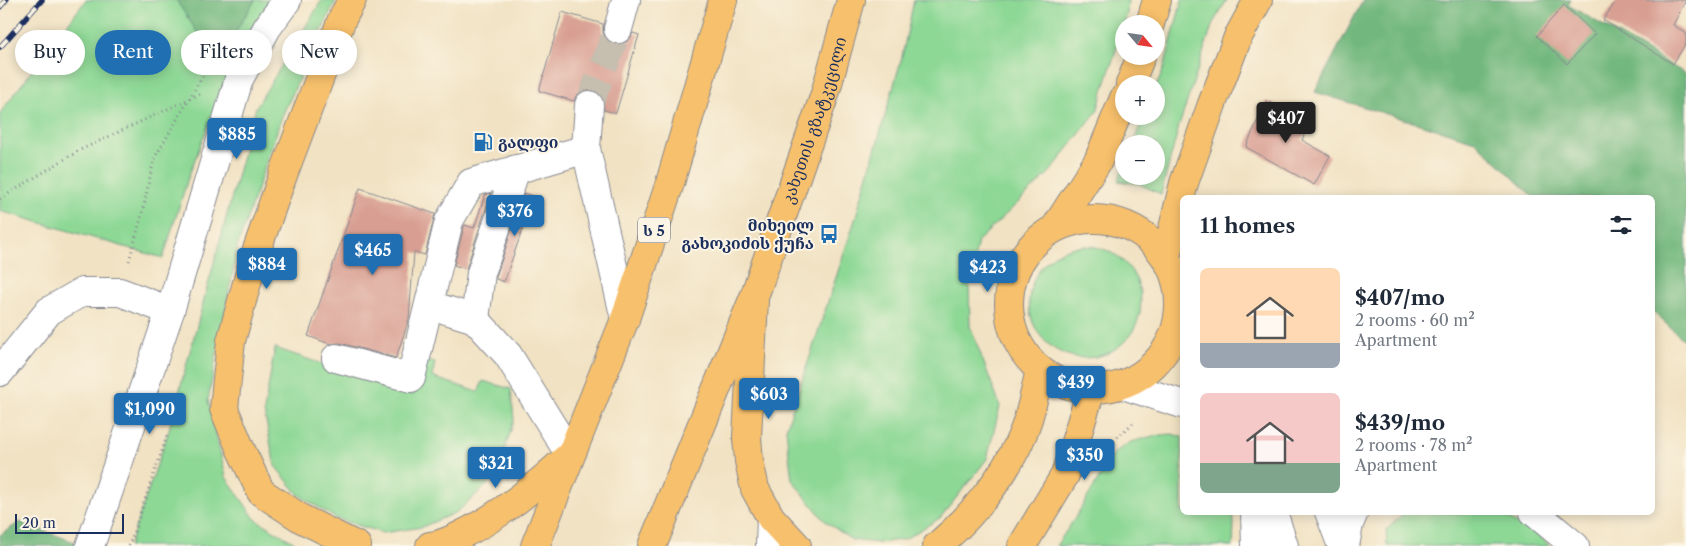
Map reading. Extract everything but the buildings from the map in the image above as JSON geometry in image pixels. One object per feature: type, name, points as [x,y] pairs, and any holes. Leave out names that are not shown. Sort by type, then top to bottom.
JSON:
[{"type":"main road","points":[[352,0],[342,19],[283,175],[253,261],[231,341],[224,409],[261,492],[302,519],[358,546]]},
{"type":"main road","name":"ს 5","points":[[535,546],[625,319],[670,183],[723,0]]},
{"type":"main road","name":"კახეთის გზატკეცილი","points":[[652,546],[754,297],[825,94],[851,0]]},
{"type":"main road","points":[[1153,15],[1157,0]]},
{"type":"main road","points":[[1183,195],[1184,183],[1212,104],[1238,37],[1258,0]]},
{"type":"main road","points":[[1115,120],[1098,161],[1054,228],[1032,245],[1016,268],[1009,295],[1011,323],[1022,350],[1040,370],[1064,384],[1091,390],[1123,385],[1147,371],[1166,350],[1180,328],[1179,297],[1174,266],[1180,216]]},
{"type":"main road","points":[[1054,228],[1081,220],[1109,220],[1136,229],[1174,266]]},
{"type":"main road","points":[[754,297],[747,438],[748,453],[755,489],[771,518],[797,546]]},
{"type":"main road","points":[[937,546],[959,527],[980,502],[1013,455],[1028,420],[1040,370]]},
{"type":"main road","points":[[1022,546],[1065,476],[1091,390]]},
{"type":"main road","points":[[430,546],[440,545],[481,526],[534,488],[570,455]]},
{"type":"street","points":[[90,546],[170,311],[239,79],[266,28],[287,0]]},
{"type":"street","points":[[618,29],[626,0]]},
{"type":"street","points":[[589,106],[586,149],[625,319]]},
{"type":"street","points":[[336,358],[411,378],[449,221],[471,183],[586,149]]},
{"type":"street","points":[[475,319],[481,273],[516,169]]},
{"type":"street","points":[[0,342],[82,292],[120,292],[170,311]]},
{"type":"street","points":[[430,305],[475,319],[508,355],[570,455]]},
{"type":"street","points":[[0,372],[49,311]]},
{"type":"street","points":[[1123,385],[1180,403]]},
{"type":"street","points":[[1255,515],[1256,546]]},
{"type":"street","points":[[1274,515],[1284,546]]},
{"type":"street","points":[[1330,515],[1343,546]]},
{"type":"street","points":[[1343,546],[1353,515]]},
{"type":"street","points":[[1538,515],[1575,546]]},
{"type":"street","points":[[770,546],[771,518]]},
{"type":"path","points":[[120,292],[141,218],[154,159],[203,75]]},
{"type":"path","points":[[0,199],[78,151],[191,98],[239,79]]},
{"type":"path","points":[[1107,450],[1112,442],[1132,423],[1139,420]]},
{"type":"path","points":[[129,546],[168,433]]},
{"type":"green space","points":[[86,0],[176,0],[196,30],[181,30],[181,75],[227,75],[189,175],[163,258],[0,211],[0,113],[29,75],[85,75],[85,30],[63,30]]},
{"type":"green space","points":[[176,0],[255,0],[237,30],[196,30]]},
{"type":"green space","points":[[255,0],[269,0],[252,30],[237,30]]},
{"type":"green space","points":[[322,0],[336,0],[322,30],[303,30]]},
{"type":"green space","points":[[914,0],[1128,0],[1127,15],[1115,15],[1115,53],[1097,111],[1050,172],[978,241],[969,283],[970,326],[1000,406],[987,459],[940,518],[905,539],[879,543],[852,540],[825,521],[792,480],[786,429],[854,223],[902,57]]},
{"type":"green space","points":[[1182,0],[1227,0],[1213,23],[1179,126],[1165,179],[1165,135],[1137,135],[1140,125],[1165,125],[1165,75],[1161,75]]},
{"type":"green space","points":[[1363,0],[1571,0],[1568,5],[1686,74],[1686,342],[1655,314],[1655,195],[1531,195],[1475,141],[1315,92]]},
{"type":"green space","points":[[282,65],[282,75],[301,75],[282,116],[238,245],[208,400],[226,477],[255,519],[300,546],[129,546],[168,433],[256,107]]},
{"type":"green space","points":[[1141,185],[1163,185],[1161,194]]},
{"type":"green space","points":[[1085,246],[1107,250],[1125,262],[1137,280],[1141,302],[1137,324],[1125,342],[1107,354],[1085,358],[1063,354],[1045,342],[1033,324],[1029,302],[1033,280],[1045,262],[1063,250]]},
{"type":"green space","points":[[275,348],[413,395],[424,360],[435,363],[432,377],[478,392],[483,381],[511,389],[514,420],[501,461],[486,486],[457,512],[422,527],[383,533],[335,518],[299,495],[275,466],[264,411]]},
{"type":"green space","points":[[1172,434],[1180,436],[1180,515],[1232,515],[1233,546],[1056,546],[1115,452],[1131,442],[1153,436]]},
{"type":"green space","points":[[1402,515],[1502,515],[1542,538],[1550,546],[1387,546],[1386,530]]},
{"type":"green space","points":[[20,522],[77,543],[76,546],[0,546],[0,535]]},
{"type":"tunnel","points":[[589,105],[618,29]]},
{"type":"railway","points":[[0,7],[6,0]]},
{"type":"railway","points":[[0,47],[42,0]]},
{"type":"place","name":"გალფი","points":[[483,142]]},
{"type":"place","name":"მიხეილ გახოკიძის ქუჩა","points":[[829,234]]}]
